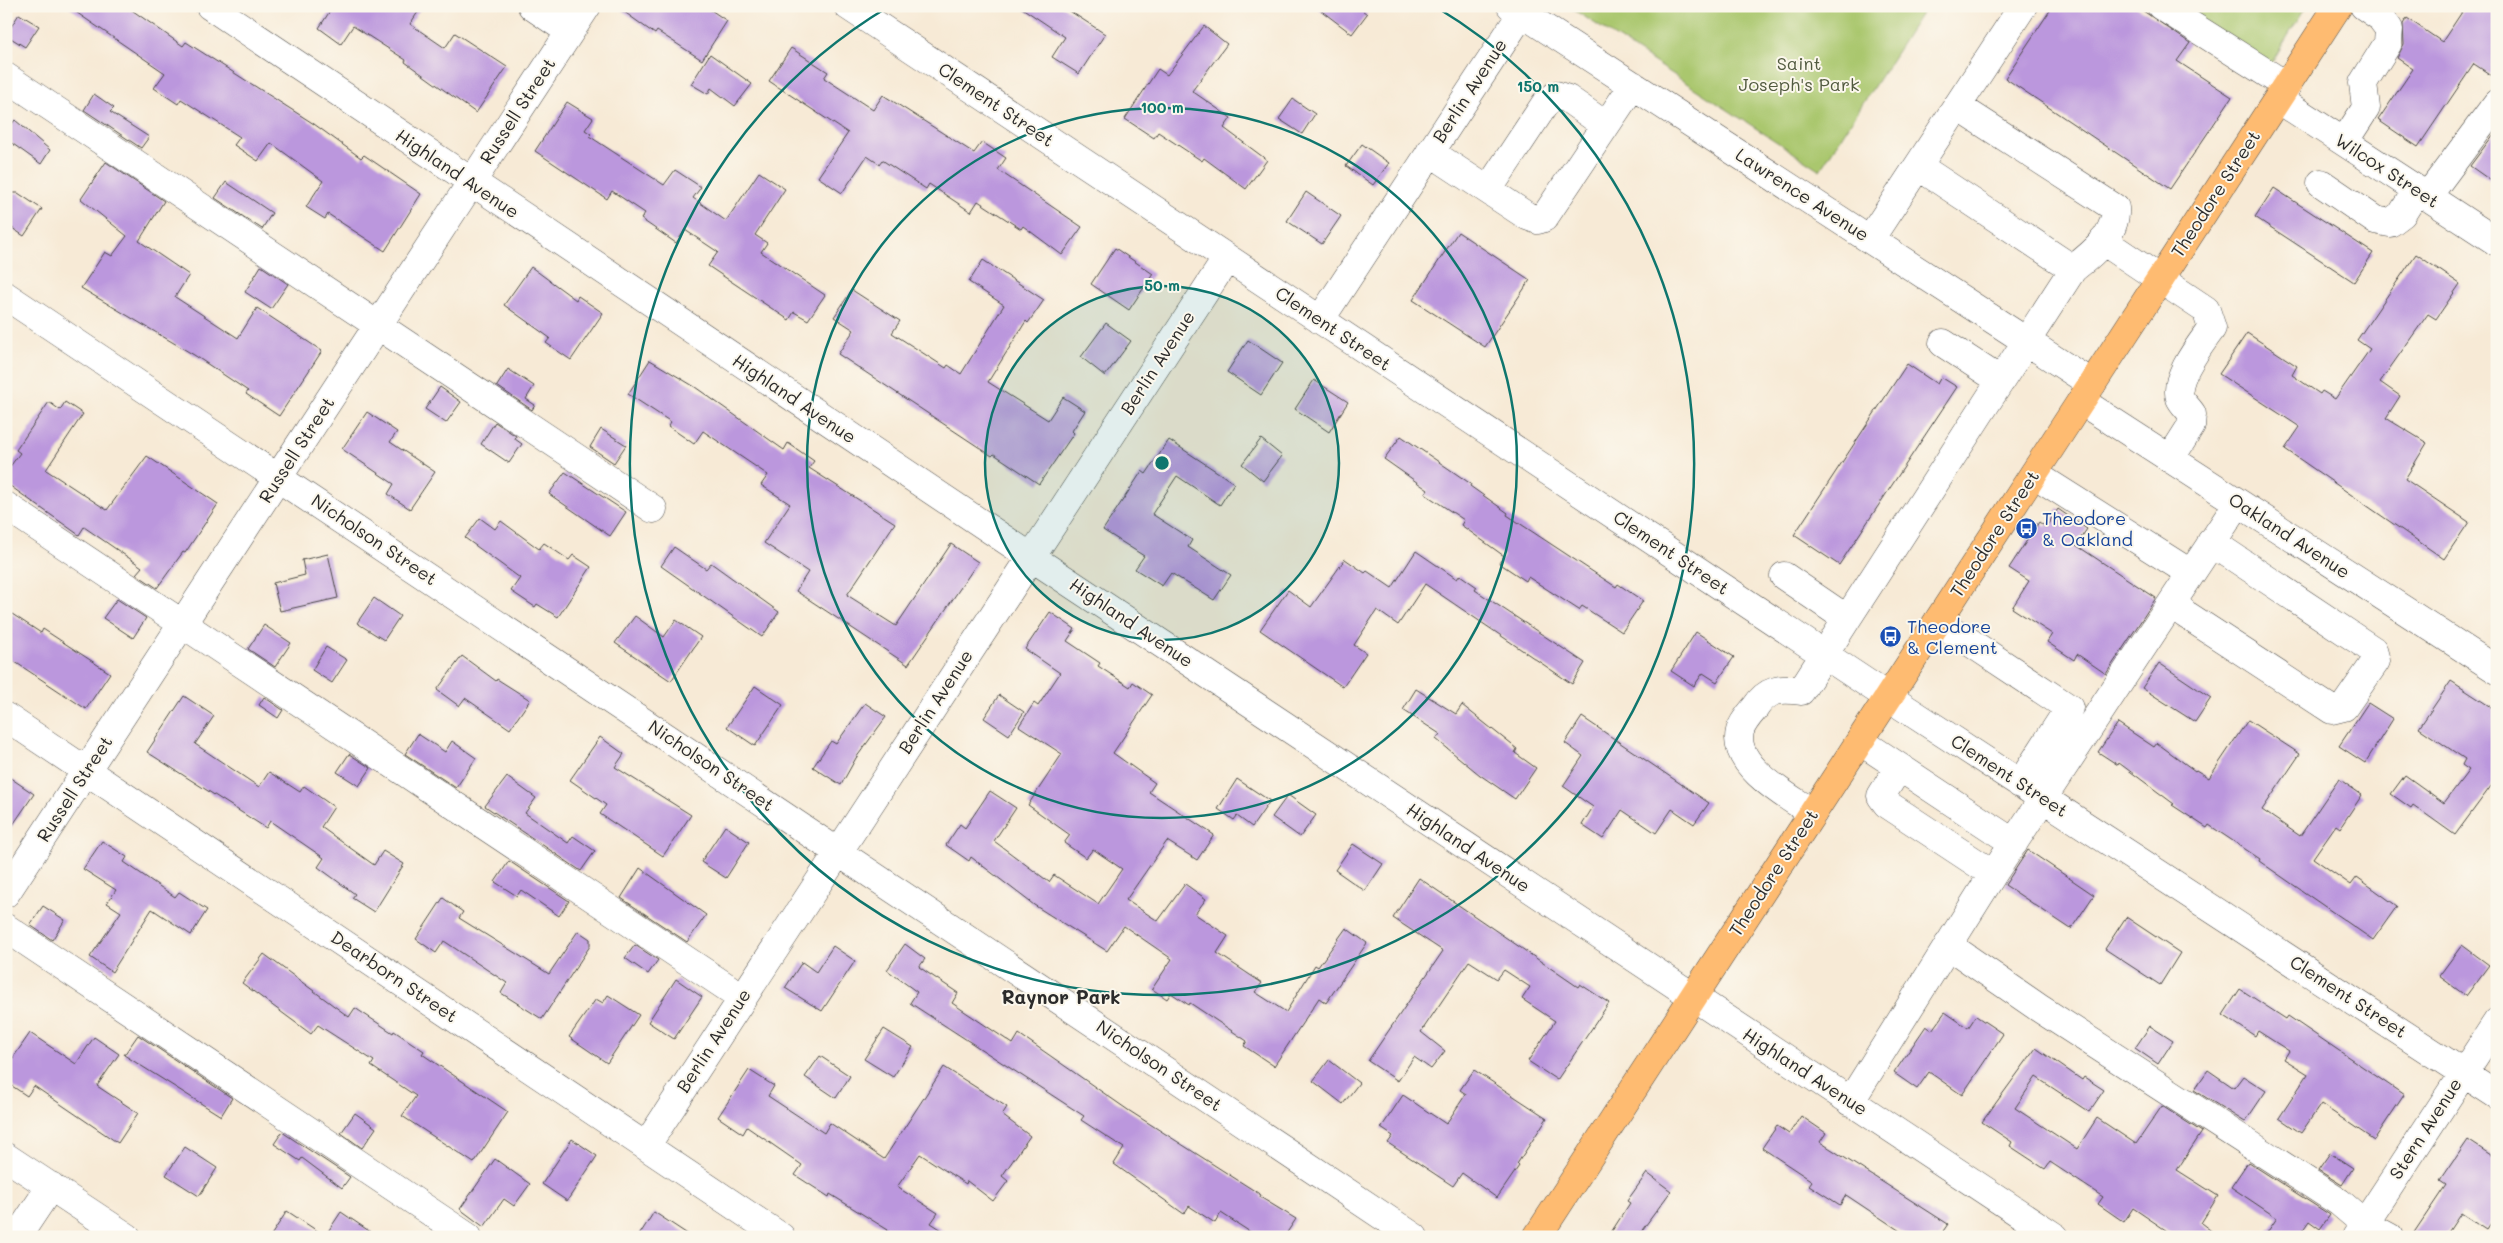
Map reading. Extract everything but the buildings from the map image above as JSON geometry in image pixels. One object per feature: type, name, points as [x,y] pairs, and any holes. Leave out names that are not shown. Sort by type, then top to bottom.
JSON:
[{"type":"main road","name":"Theodore Street","points":[[1537,1237],[2338,6]]},
{"type":"street","name":"Highland Avenue","points":[[210,6],[471,183],[1031,557],[2054,1237]]},
{"type":"street","points":[[532,6],[570,32]]},
{"type":"street","name":"Russell Street","points":[[6,893],[587,6]]},
{"type":"street","name":"Clement Street","points":[[848,6],[1888,697],[2497,1094]]},
{"type":"street","points":[[1870,239],[2023,6]]},
{"type":"street","name":"Wilcox Street","points":[[2161,6],[2282,92],[2344,142],[2497,242]]},
{"type":"street","points":[[2344,142],[2366,108],[2362,83],[2388,43],[2389,29],[2380,17],[2364,6]]},
{"type":"street","name":"Berlin Avenue","points":[[1320,320],[1523,10]]},
{"type":"street","name":"Lawrence Avenue","points":[[1523,10],[1633,85],[2026,341],[2087,393]]},
{"type":"street","points":[[6,77],[653,508]]},
{"type":"street","points":[[1430,152],[1527,216],[1538,220],[1544,218],[1633,85]]},
{"type":"street","points":[[1488,190],[1545,104],[1556,95],[1568,98],[1605,126]]},
{"type":"street","points":[[2321,183],[2374,220],[2390,223],[2402,214],[2422,193],[2497,103]]},
{"type":"street","points":[[1813,813],[1762,780],[1747,761],[1741,743],[1740,731],[1761,697],[1782,688],[1801,691],[2073,269],[2097,250],[2109,230],[2115,208],[1957,106]]},
{"type":"street","points":[[1918,166],[2073,269]]},
{"type":"street","points":[[2109,230],[2160,279],[2206,310],[2212,328],[2194,354],[2180,382],[2180,398],[2192,414],[2191,426],[2170,459]]},
{"type":"street","name":"Berlin Avenue","points":[[646,1146],[1227,258]]},
{"type":"street","name":"Nicholson Street","points":[[6,296],[1414,1237]]},
{"type":"street","points":[[1943,343],[2001,381]]},
{"type":"street","name":"Oakland Avenue","points":[[2087,393],[2170,459],[2497,670]]},
{"type":"street","points":[[2034,474],[2184,584]]},
{"type":"street","points":[[1850,1102],[2043,798],[2210,542],[2238,503]]},
{"type":"street","points":[[6,506],[743,998]]},
{"type":"street","points":[[2184,584],[2177,606],[2185,614],[2332,710],[2344,707],[2376,661],[2373,650],[2210,542]]},
{"type":"street","points":[[1784,576],[1847,619]]},
{"type":"street","points":[[1938,622],[2069,708],[2020,784]]},
{"type":"street","name":"Dearborn Street","points":[[6,717],[781,1237]]},
{"type":"street","points":[[1860,741],[2014,843]]},
{"type":"street","points":[[1899,767],[1881,796],[1886,804],[1994,874]]},
{"type":"street","points":[[6,928],[468,1237]]},
{"type":"street","points":[[1948,945],[2039,1008],[2339,1202],[2360,1230],[2389,1237]]},
{"type":"street","name":"Stern Avenue","points":[[2360,1230],[2497,1022]]},
{"type":"street","points":[[6,1157],[127,1237]]},
{"type":"street","points":[[17,1237],[51,1186]]},
{"type":"green space","name":"Saint Joseph's Park","points":[[1568,6],[1926,6],[1820,170]]},
{"type":"green space","points":[[2173,6],[2306,6],[2269,67]]},
{"type":"place","name":"Theodore & Oakland","points":[[2026,529]]},
{"type":"place","name":"Theodore & Clement","points":[[1891,637]]},
{"type":"district","name":"Raynor Park","points":[[1061,997]]}]
